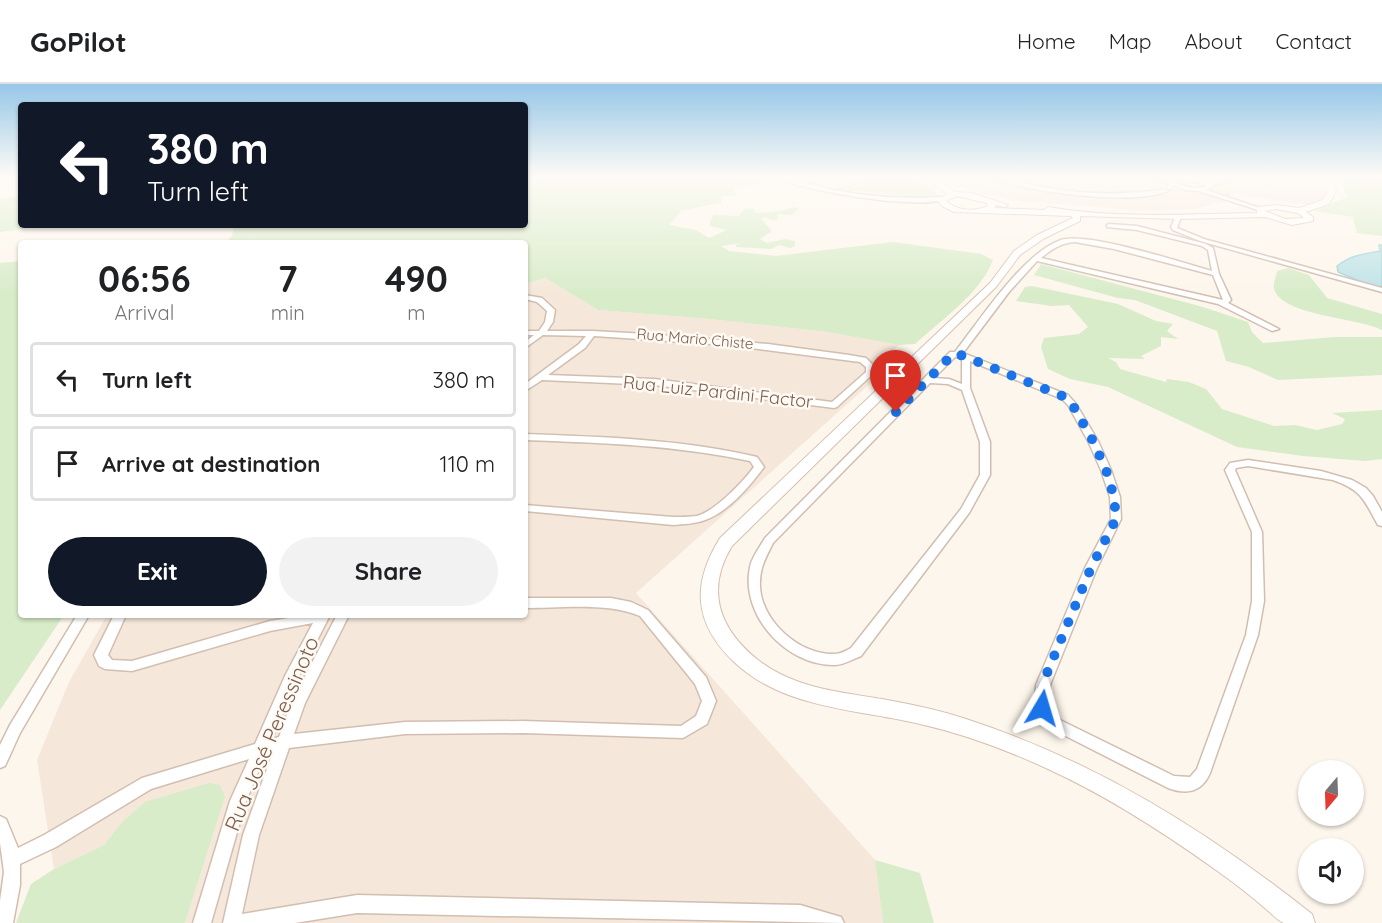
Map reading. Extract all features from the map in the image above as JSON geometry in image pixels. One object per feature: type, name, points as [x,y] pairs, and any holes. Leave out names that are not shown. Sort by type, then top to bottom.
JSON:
[{"type":"street","points":[[1051,216],[1059,221],[1059,228]]},
{"type":"street","points":[[1070,216],[1084,216]]},
{"type":"street","points":[[1154,216],[1188,216]]},
{"type":"street","points":[[1277,216],[1285,220],[1309,220],[1309,216]]},
{"type":"street","points":[[1076,217],[1017,253],[993,285],[883,388],[726,542],[715,560],[709,580],[709,602],[712,613],[723,636],[736,652],[777,683],[824,699],[902,711],[964,727],[1063,765],[1133,802],[1203,846],[1303,923]]},
{"type":"street","points":[[1178,217],[1175,230],[1202,240],[1382,290]]},
{"type":"street","points":[[1109,226],[1137,228],[1204,245],[1211,249],[1216,274],[1227,304]]},
{"type":"street","points":[[1216,274],[1075,240],[1063,241],[1036,259],[1028,265],[962,355],[966,388],[985,442],[987,455],[984,475],[965,510],[856,652],[838,660],[811,657],[787,642],[762,614],[752,584],[758,556],[769,541],[953,354],[962,355],[1065,397],[1072,404],[1093,441],[1114,497],[1116,519],[1091,568],[1042,685],[1042,708],[1055,724],[1173,783],[1194,784],[1203,773],[1252,634],[1258,601],[1257,532],[1230,470],[1233,465],[1248,463],[1342,479],[1359,487],[1369,497],[1382,522]]},
{"type":"street","points":[[1036,259],[1227,304],[1275,329]]},
{"type":"street","points":[[528,298],[539,300],[551,310],[550,322],[542,333],[528,344]]},
{"type":"street","name":"Rua Mario Chiste","points":[[528,333],[640,334],[724,341],[863,360]]},
{"type":"street","points":[[528,386],[582,346],[592,333]]},
{"type":"street","name":"Rua Luiz Pardini Factor","points":[[539,377],[654,382],[834,405],[870,373],[870,366],[863,360]]},
{"type":"street","points":[[928,380],[949,382],[966,388]]},
{"type":"street","points":[[528,437],[625,441],[712,450],[754,459],[759,467],[753,476],[707,515],[694,520],[674,521],[528,508]]},
{"type":"street","points":[[11,860],[50,841],[147,783],[284,742],[405,728],[523,727],[682,732],[702,720],[709,701],[701,681],[644,614],[631,607],[611,603],[528,603]]},
{"type":"street","points":[[0,761],[15,729],[81,618]]},
{"type":"street","points":[[119,618],[101,655],[104,662],[110,665],[132,666],[270,626],[312,618]]},
{"type":"street","name":"Rua José Peressinoto","points":[[202,923],[238,801],[292,676],[322,618]]},
{"type":"street","name":"Rua José Peressinoto","points":[[232,923],[251,835],[284,742],[298,703],[341,618]]},
{"type":"street","points":[[0,824],[9,839],[13,880],[4,923]]},
{"type":"street","points":[[243,923],[357,904],[800,914],[835,923]]},
{"type":"shaded area","points":[[545,278],[598,310],[827,332],[899,345],[880,362],[883,372],[636,593],[875,860],[883,923],[185,923],[225,797],[122,822],[104,845],[54,869],[37,760],[69,682],[105,618],[528,618],[528,283]]},
{"type":"green space","points":[[0,216],[18,216],[18,228],[28,228],[0,232]]},
{"type":"green space","points":[[528,216],[677,216],[669,225],[696,230],[709,238],[727,230],[710,226],[713,216],[777,216],[778,219],[774,221],[765,217],[761,219],[772,231],[760,239],[767,243],[785,239],[795,241],[795,246],[790,248],[779,245],[771,249],[736,247],[742,243],[721,246],[729,251],[776,256],[893,242],[981,254],[993,260],[979,284],[959,306],[915,344],[899,345],[827,332],[598,310],[545,278],[528,283],[528,240],[228,240],[232,236],[233,228],[528,228]]},
{"type":"green space","points":[[1348,216],[1382,216],[1382,236],[1357,233],[1353,217]]},
{"type":"green space","points":[[18,261],[18,618],[62,618],[0,710],[0,263]]},
{"type":"green space","points":[[1041,264],[1203,307],[1248,322],[1252,332],[1263,343],[1334,337],[1382,337],[1382,375],[1278,380],[1249,367],[1226,361],[1217,331],[1135,300],[1118,298],[1034,275]]},
{"type":"green space","points":[[1288,268],[1309,275],[1327,298],[1382,314],[1382,330],[1306,311],[1280,298],[1274,289],[1274,282],[1277,271]]},
{"type":"green space","points":[[1032,286],[1118,304],[1156,321],[1173,324],[1167,331],[1178,339],[1161,337],[1161,346],[1141,356],[1145,359],[1108,358],[1116,362],[1120,369],[1166,382],[1167,379],[1189,382],[1206,389],[1222,409],[1274,426],[1295,425],[1317,430],[1342,424],[1345,419],[1332,413],[1382,410],[1382,459],[1365,461],[1303,456],[1237,447],[1108,387],[1070,379],[1048,369],[1041,347],[1044,338],[1079,334],[1088,327],[1069,305],[1052,306],[1016,301],[1025,287]]},
{"type":"green space","points":[[209,783],[220,785],[225,797],[185,923],[16,923],[31,884],[54,869],[104,845],[122,822],[145,802]]},
{"type":"green space","points":[[875,860],[920,873],[934,923],[883,923]]},
{"type":"water","points":[[1379,245],[1382,245],[1382,288],[1338,272],[1337,266],[1342,262],[1380,251]]},
{"type":"route","points":[[896,412],[953,354],[958,354],[1059,393],[1072,404],[1093,441],[1106,470],[1114,497],[1116,519],[1091,568],[1042,685],[1042,708]]}]
